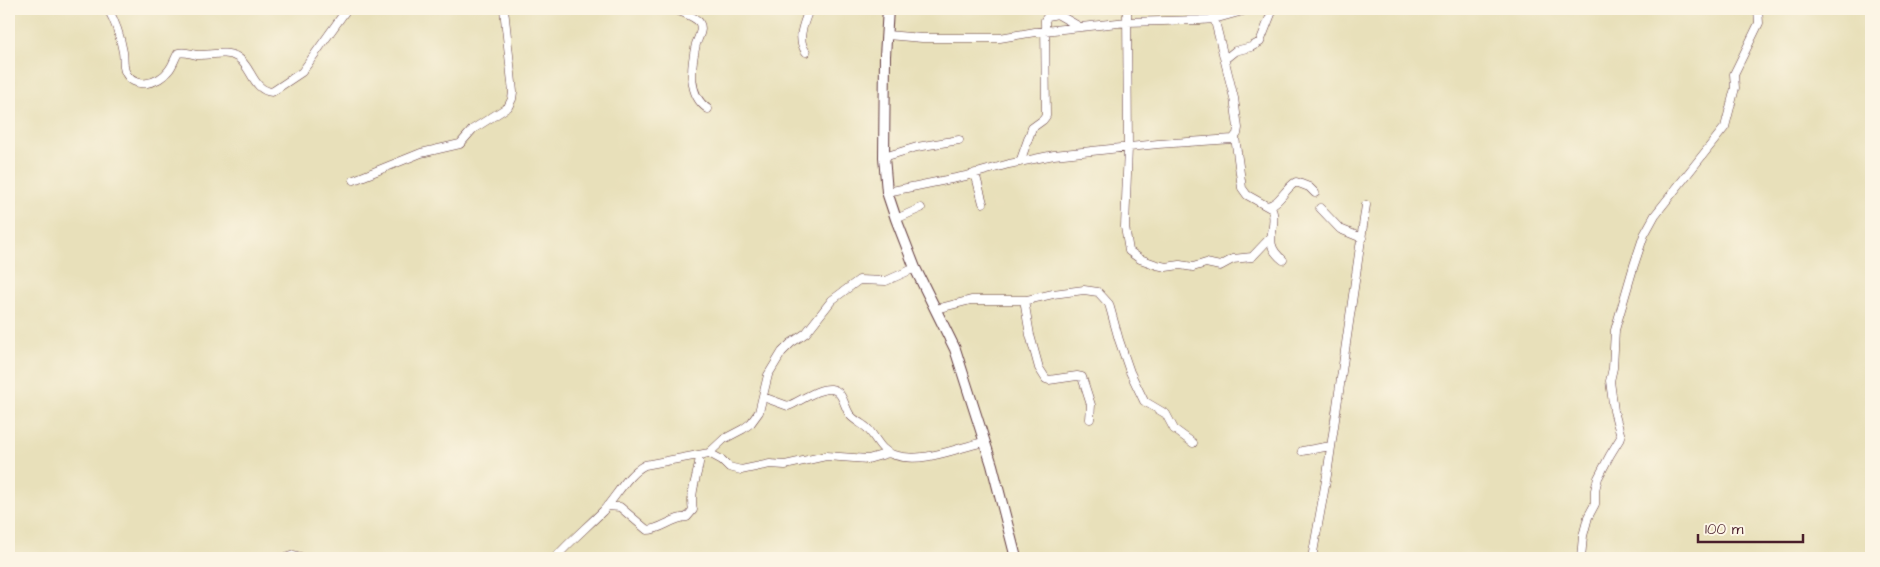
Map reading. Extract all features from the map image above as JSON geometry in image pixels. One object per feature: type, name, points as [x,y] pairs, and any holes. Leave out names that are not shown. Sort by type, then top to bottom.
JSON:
[{"type":"street","points":[[108,9],[120,35],[125,71],[137,83],[149,84],[163,76],[169,70],[178,53],[181,52],[197,55],[227,54],[237,57],[261,88],[272,92],[302,72],[347,9]]},
{"type":"street","points":[[354,180],[421,153],[460,144],[473,129],[509,105],[512,99],[513,86],[504,9]]},
{"type":"street","points":[[675,9],[697,20],[700,25],[701,31],[695,50],[693,87],[699,102],[708,109]]},
{"type":"street","points":[[806,52],[802,46],[801,36],[810,9]]},
{"type":"street","points":[[888,9],[885,56],[884,157],[888,192],[896,219],[915,268],[955,349],[992,465],[1016,558]]},
{"type":"street","points":[[1127,9],[1128,147],[1126,196],[1127,244],[1129,251],[1140,259],[1166,267],[1192,266],[1206,263],[1220,266],[1233,259],[1252,257],[1271,237]]},
{"type":"street","points":[[1212,9],[1225,59],[1238,128],[1235,137],[1242,188],[1248,195],[1272,210],[1274,217],[1271,237],[1274,251],[1283,260]]},
{"type":"street","points":[[887,36],[1000,38],[1127,22],[1214,19],[1250,9],[1260,9]]},
{"type":"street","points":[[1225,59],[1236,51],[1251,47],[1260,42],[1273,9]]},
{"type":"street","points":[[1581,558],[1583,536],[1588,517],[1595,504],[1595,490],[1598,478],[1621,437],[1614,411],[1610,381],[1613,368],[1615,330],[1633,269],[1644,235],[1654,215],[1725,127],[1735,88],[1734,74],[1759,22],[1758,9]]},
{"type":"street","points":[[1020,162],[1032,128],[1046,116],[1044,31],[1046,18],[1056,12],[1080,27]]},
{"type":"street","points":[[888,192],[1054,155],[1223,140],[1235,137]]},
{"type":"street","points":[[884,157],[917,147],[959,140]]},
{"type":"street","points":[[975,173],[983,202]]},
{"type":"street","points":[[1267,206],[1276,202],[1296,182],[1304,184],[1315,193]]},
{"type":"street","points":[[1312,558],[1331,446],[1366,205]]},
{"type":"street","points":[[896,219],[921,208]]},
{"type":"street","points":[[1320,208],[1340,229],[1362,238]]},
{"type":"street","points":[[709,454],[720,441],[751,423],[759,412],[768,375],[782,352],[806,333],[832,300],[859,280],[886,281],[915,268]]},
{"type":"street","points":[[936,309],[971,300],[1024,300],[1084,290],[1098,292],[1109,304],[1118,340],[1130,372],[1144,401],[1166,414],[1174,429],[1193,443]]},
{"type":"street","points":[[1024,300],[1030,336],[1041,373],[1049,380],[1082,377],[1091,405],[1090,419]]},
{"type":"street","points":[[763,398],[788,406],[816,393],[830,389],[834,390],[840,394],[851,416],[869,430],[874,439],[889,454]]},
{"type":"street","points":[[555,558],[607,506],[640,467],[650,464],[709,454],[722,460],[729,467],[741,470],[774,464],[785,465],[826,456],[868,459],[889,454],[905,458],[917,458],[984,442]]},
{"type":"street","points":[[1302,451],[1331,446]]},
{"type":"street","points":[[607,506],[620,507],[647,530],[658,528],[676,518],[690,515],[693,510],[692,492],[700,455]]},
{"type":"street","points":[[285,558],[294,555],[304,558]]}]
